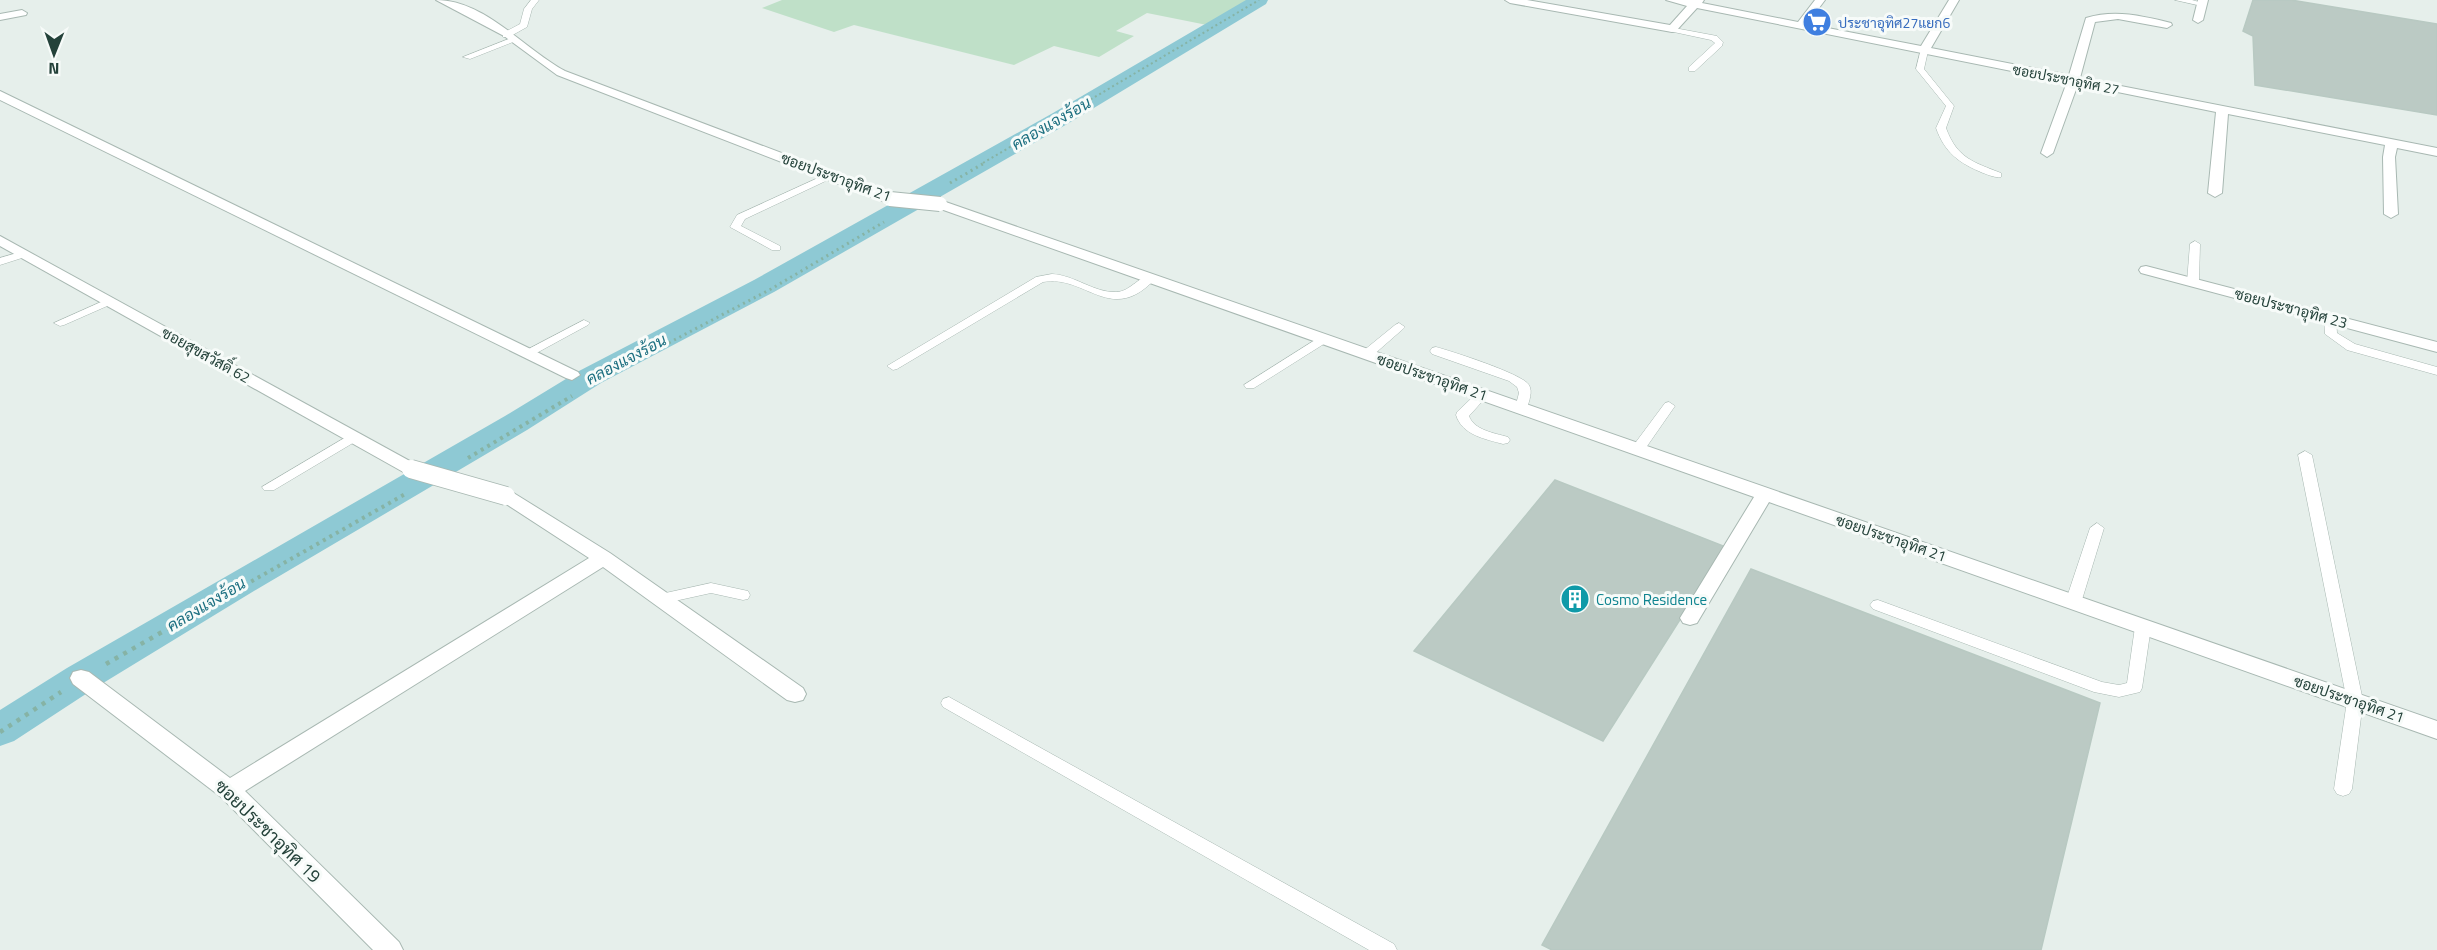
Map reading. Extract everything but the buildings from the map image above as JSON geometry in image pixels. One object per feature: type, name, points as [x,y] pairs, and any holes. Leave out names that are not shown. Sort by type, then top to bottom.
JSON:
[{"type":"street","name":"ซอยประชาอุทิศ 21","points":[[441,0],[527,48],[542,64],[561,73],[890,199],[940,204],[2437,730]]},
{"type":"street","points":[[1510,0],[1672,29],[1697,2]]},
{"type":"street","name":"ซอยประชาอุทิศ 27","points":[[1671,0],[1697,2],[1800,26],[2437,152]]},
{"type":"street","points":[[1800,26],[1820,0]]},
{"type":"street","points":[[1924,51],[1954,0]]},
{"type":"street","points":[[2198,21],[2203,2]]},
{"type":"street","points":[[0,17],[22,13]]},
{"type":"street","points":[[2047,153],[2073,81],[2090,20],[2099,16],[2111,16],[2167,25]]},
{"type":"street","points":[[0,95],[572,375]]},
{"type":"street","points":[[2215,193],[2222,110]]},
{"type":"street","points":[[2391,214],[2389,157],[2392,143]]},
{"type":"street","name":"ซอยสุขสวัสดิ์ 62","points":[[0,240],[411,469],[506,496],[603,558],[795,694]]},
{"type":"street","name":"ซอยประชาอุทิศ 23","points":[[2146,270],[2437,347]]},
{"type":"street","points":[[1690,618],[1765,494]]},
{"type":"street","points":[[229,789],[603,558]]},
{"type":"street","name":"ซอยประชาอุทิศ 19","points":[[81,678],[229,789],[390,950]]},
{"type":"lane","points":[[467,57],[510,38],[524,25],[528,9],[535,0]]},
{"type":"lane","points":[[2179,0],[2203,2]]},
{"type":"lane","points":[[1672,29],[1714,38],[1719,42],[1718,46],[1692,69]]},
{"type":"lane","points":[[1924,51],[1920,69],[1950,106],[1941,128],[1951,153],[1961,160],[1998,175]]},
{"type":"lane","points":[[776,248],[735,227],[736,222],[741,217],[829,176]]},
{"type":"lane","points":[[2193,282],[2195,244]]},
{"type":"lane","points":[[0,262],[24,254]]},
{"type":"lane","points":[[893,366],[1040,279],[1054,277],[1066,279],[1100,294],[1115,296],[1128,293],[1150,278]]},
{"type":"lane","points":[[60,323],[110,302]]},
{"type":"lane","points":[[2330,319],[2331,334],[2339,342],[2437,371]]},
{"type":"lane","points":[[527,353],[584,322]]},
{"type":"lane","points":[[1367,354],[1399,327]]},
{"type":"lane","points":[[1250,385],[1323,339]]},
{"type":"lane","points":[[1437,351],[1513,378],[1523,385],[1525,393],[1521,408]]},
{"type":"lane","points":[[1482,395],[1462,415],[1463,421],[1468,427],[1503,440]]},
{"type":"lane","points":[[1638,449],[1669,406]]},
{"type":"lane","points":[[269,487],[353,436]]},
{"type":"lane","points":[[2305,455],[2355,702],[2343,789]]},
{"type":"lane","points":[[2073,603],[2097,528]]},
{"type":"lane","points":[[661,599],[711,588],[743,595]]},
{"type":"lane","points":[[1878,605],[2100,688],[2120,691],[2134,688],[2143,627]]},
{"type":"lane","points":[[949,703],[1387,950]]},
{"type":"path","points":[[949,184],[1259,0]]},
{"type":"path","points":[[588,386],[771,290],[888,220]]},
{"type":"path","points":[[461,462],[579,392]]},
{"type":"path","points":[[0,732],[81,678],[410,491]]},
{"type":"green space","points":[[782,0],[1253,0],[1207,25],[1147,13],[1116,31],[1134,36],[1099,57],[1054,46],[1014,65],[854,25],[834,32],[762,8]]},
{"type":"waterway","name":"คลองแจงร้อน","points":[[0,730],[81,678],[236,585],[516,423],[590,377],[764,286],[1061,118],[1259,0]]},
{"type":"place","name":"ประชาอุทิศ27แยก6","points":[[1817,22]]},
{"type":"place","name":"Cosmo Residence","points":[[1575,599]]}]
